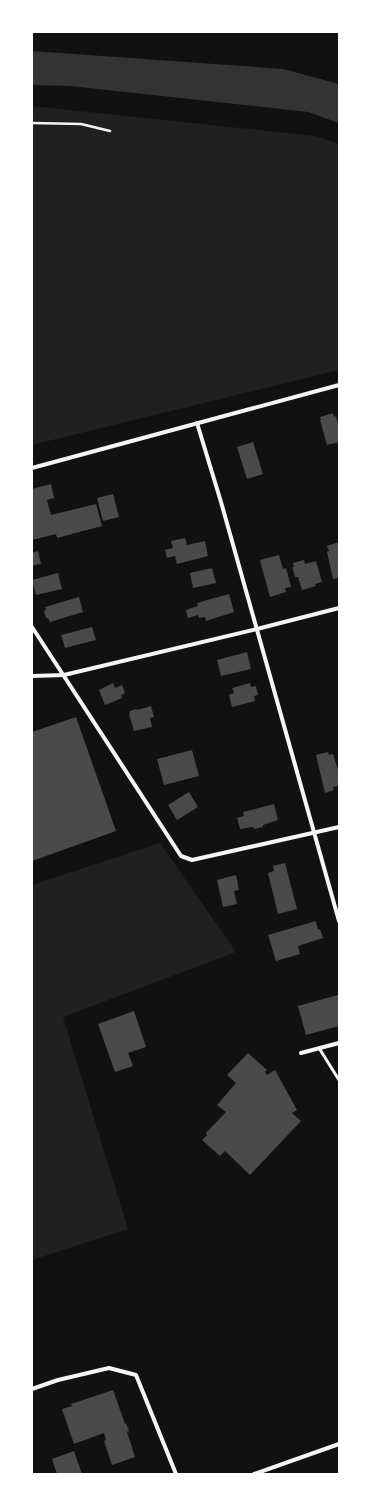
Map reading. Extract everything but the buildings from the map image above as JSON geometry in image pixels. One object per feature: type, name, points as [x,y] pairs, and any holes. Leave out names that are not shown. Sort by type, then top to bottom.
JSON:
[{"type":"street","points":[[32,468],[339,385]]},
{"type":"street","points":[[197,424],[221,502],[339,921]]},
{"type":"street","points":[[32,676],[64,675],[339,608]]},
{"type":"street","points":[[32,627],[181,856],[192,860],[314,834],[339,827]]},
{"type":"street","points":[[301,1053],[339,1043]]},
{"type":"street","points":[[32,1389],[58,1380],[109,1368],[136,1375],[176,1474]]},
{"type":"street","points":[[254,1474],[339,1444]]},
{"type":"lane","points":[[319,1048],[339,1080]]},
{"type":"path","points":[[32,123],[81,124],[110,131]]},
{"type":"shaded area","points":[[32,51],[283,69],[339,84],[339,123],[308,112],[70,86],[32,85]]},
{"type":"shaded area","points":[[32,106],[315,136],[339,144],[339,370],[32,445]]},
{"type":"shaded area","points":[[160,843],[236,952],[63,1017],[128,1229],[32,1260],[32,885]]}]
